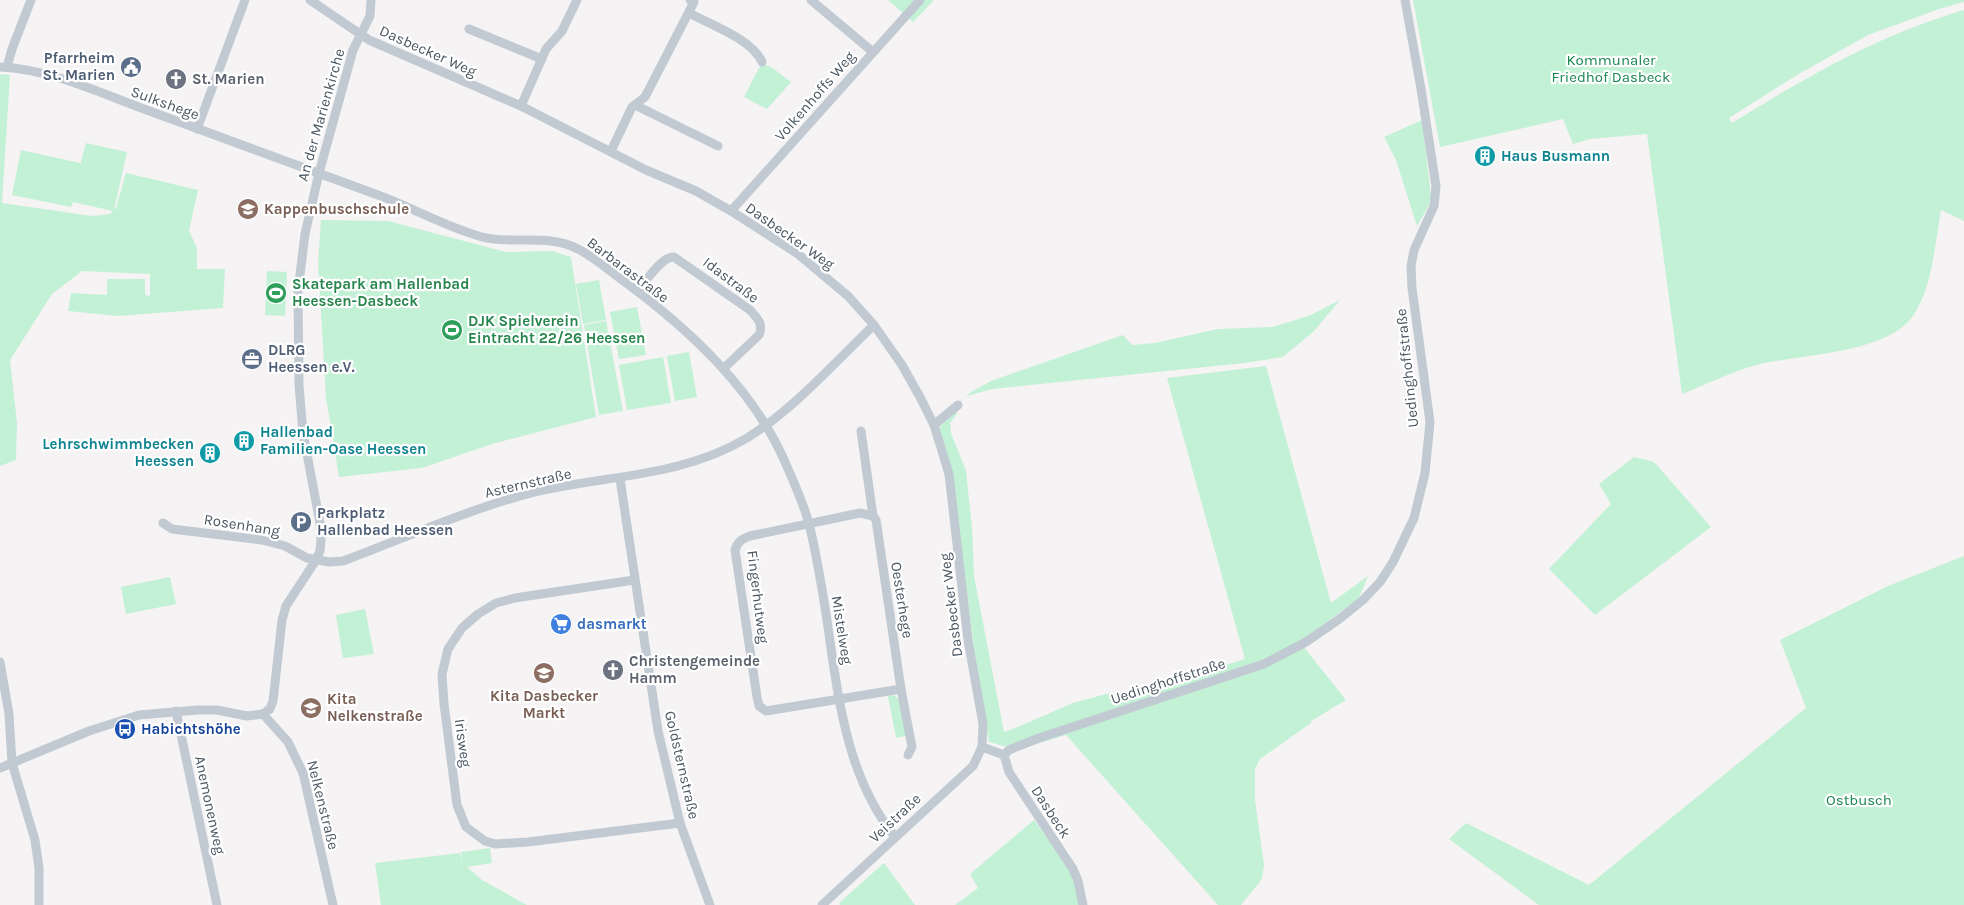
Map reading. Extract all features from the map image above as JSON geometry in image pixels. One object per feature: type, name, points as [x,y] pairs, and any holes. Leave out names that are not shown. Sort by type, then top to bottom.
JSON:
[{"type":"street","points":[[4,67],[31,0]]},
{"type":"street","points":[[197,129],[245,0]]},
{"type":"street","name":"Dasbecker Weg","points":[[310,0],[361,35],[425,66],[521,106],[646,170],[696,191],[798,254],[848,296],[874,325],[902,365],[934,425],[947,464],[951,482],[968,640],[983,724],[982,747]]},
{"type":"street","name":"An der Marienkirche","points":[[316,560],[321,545],[320,523],[303,433],[297,329],[298,291],[305,234],[319,173],[353,50],[370,16],[371,0]]},
{"type":"street","points":[[521,106],[546,49],[562,31],[577,0]]},
{"type":"street","points":[[611,151],[632,107],[645,97],[689,13],[694,2],[690,0]]},
{"type":"street","points":[[811,0],[873,52]]},
{"type":"street","name":"Volkenhoffs Weg","points":[[731,211],[920,0]]},
{"type":"street","name":"Uedinghoffstraße","points":[[1004,755],[1009,750],[1039,738],[1264,664],[1338,620],[1363,600],[1380,582],[1393,562],[1414,518],[1425,473],[1430,422],[1412,288],[1411,266],[1418,238],[1434,206],[1436,186],[1421,89],[1404,0]]},
{"type":"street","points":[[689,13],[743,41],[757,52],[762,62]]},
{"type":"street","points":[[469,29],[542,59]]},
{"type":"street","name":"Sulkshege","points":[[4,67],[55,78],[319,173]]},
{"type":"street","points":[[635,105],[718,146]]},
{"type":"street","name":"Barbarastraße","points":[[319,173],[485,238],[550,240],[576,247],[638,291],[724,368],[765,425]]},
{"type":"street","name":"Idastraße","points":[[638,291],[663,261],[670,256],[750,310],[760,322],[761,331],[724,368]]},
{"type":"street","name":"Asternstraße","points":[[316,560],[343,561],[463,514],[532,493],[620,479],[703,459],[746,438],[765,425],[801,396],[874,325]]},
{"type":"street","points":[[934,425],[958,405]]},
{"type":"street","name":"Mistelweg","points":[[765,425],[788,467],[808,523],[822,594],[839,700],[849,745],[863,784],[880,816],[895,836]]},
{"type":"street","name":"Oesterhege","points":[[861,430],[873,516],[876,520],[912,748],[908,755]]},
{"type":"street","name":"Goldsternstraße","points":[[620,479],[658,731],[680,823],[710,905]]},
{"type":"street","points":[[808,523],[860,513],[873,516]]},
{"type":"street","name":"Rosenhang","points":[[162,523],[172,529],[285,546],[316,560]]},
{"type":"street","name":"Fingerhutweg","points":[[808,523],[744,538],[740,540],[735,550],[757,697],[762,709],[771,712],[839,700]]},
{"type":"street","points":[[0,768],[89,731],[139,715],[176,711],[217,710],[247,716],[263,714],[270,708],[273,701],[282,620],[286,606],[316,560]]},
{"type":"street","name":"Irisweg","points":[[634,580],[515,598],[496,603],[478,614],[462,628],[448,649],[442,674],[445,718],[457,805],[466,827],[485,841],[495,844],[528,842],[680,823]]},
{"type":"street","points":[[0,662],[9,714],[12,763],[35,840],[39,868],[40,905]]},
{"type":"street","points":[[839,700],[902,689]]},
{"type":"street","name":"Anemonenweg","points":[[176,711],[217,905]]},
{"type":"street","name":"Nelkenstraße","points":[[263,714],[288,742],[304,773],[333,905]]},
{"type":"street","points":[[982,747],[1004,755]]},
{"type":"street","name":"Veistraße","points":[[822,905],[973,766],[982,747]]},
{"type":"street","name":"Dasbeck","points":[[1004,755],[1009,772],[1072,869],[1078,881],[1083,905]]},
{"type":"green space","points":[[888,0],[934,0],[913,22]]},
{"type":"green space","name":"Kommunaler Friedhof Dasbeck","points":[[1413,0],[1964,0],[1964,2],[1939,9],[1868,35],[1797,75],[1729,118],[1732,123],[1816,73],[1873,44],[1964,10],[1964,221],[1941,210],[1930,276],[1921,301],[1915,313],[1902,327],[1885,338],[1841,351],[1753,366],[1682,394],[1647,134],[1590,139],[1573,144],[1563,119],[1440,147]]},
{"type":"green space","points":[[764,64],[791,82],[767,109],[744,97],[760,66]]},
{"type":"green space","points":[[0,74],[10,75],[2,203],[92,216],[110,214],[113,211],[73,202],[71,207],[12,195],[21,150],[80,163],[80,165],[86,143],[127,152],[114,210],[126,173],[198,190],[189,231],[197,248],[197,269],[225,269],[223,308],[118,316],[68,311],[71,293],[107,295],[107,279],[145,279],[145,295],[150,296],[150,274],[82,271],[52,294],[10,360],[17,423],[16,460],[0,466]]},
{"type":"green space","points":[[1422,120],[1431,196],[1429,205],[1417,226],[1396,160],[1384,137]]},
{"type":"green space","name":"DJK Spielverein Eintracht 22/26 Heessen","points":[[321,220],[388,221],[506,252],[552,251],[571,257],[596,417],[492,444],[422,468],[339,477],[326,397],[318,263]]},
{"type":"green space","name":"Skatepark am Hallenbad Heessen-Dasbeck","points":[[267,271],[287,272],[285,316],[265,315]]},
{"type":"green space","points":[[599,280],[606,320],[583,324],[576,284]]},
{"type":"green space","points":[[1340,300],[1314,331],[1283,357],[1244,363],[992,389],[967,396],[944,416],[971,392],[991,381],[1123,335],[1132,345],[1155,343],[1218,329],[1273,327],[1311,315]]},
{"type":"green space","points":[[637,307],[646,355],[619,359],[610,312]]},
{"type":"green space","points":[[606,321],[623,411],[599,415],[584,325]]},
{"type":"green space","points":[[689,352],[697,397],[675,401],[667,356]]},
{"type":"green space","points":[[663,357],[671,403],[627,410],[619,365]]},
{"type":"green space","points":[[1266,366],[1331,603],[1368,576],[1359,598],[1301,641],[1346,700],[1311,721],[1311,723],[1260,759],[1255,769],[1255,800],[1264,865],[1262,879],[1241,905],[1218,905],[1066,735],[1017,750],[989,742],[973,641],[953,480],[939,429],[944,421],[956,411],[957,414],[950,423],[951,433],[966,471],[972,528],[974,576],[1004,732],[1073,703],[1106,694],[1150,688],[1245,659],[1167,378]]},
{"type":"green space","points":[[1634,457],[1654,462],[1711,527],[1595,615],[1549,569],[1611,504],[1599,484]]},
{"type":"green space","name":"Ostbusch","points":[[1964,556],[1964,905],[1539,905],[1449,839],[1466,823],[1589,885],[1806,708],[1780,640],[1888,586]]},
{"type":"green space","points":[[170,577],[176,604],[126,614],[121,587]]},
{"type":"green space","points":[[365,609],[374,654],[343,658],[336,615]]},
{"type":"green space","points":[[894,695],[900,701],[906,736],[896,738],[888,696]]},
{"type":"green space","points":[[1034,820],[1069,870],[1078,893],[1080,905],[955,905],[978,888],[970,874]]},
{"type":"green space","points":[[490,848],[492,863],[467,867],[482,880],[527,905],[381,905],[375,863],[460,853],[462,862],[461,852]]},
{"type":"green space","points":[[884,863],[915,905],[840,905],[839,903]]},
{"type":"place","name":"Pfarrheim St. Marien","points":[[131,67]]},
{"type":"place","name":"St. Marien","points":[[176,79]]},
{"type":"place","name":"Haus Busmann","points":[[1485,156]]},
{"type":"place","name":"Kappenbuschschule","points":[[248,209]]},
{"type":"place","name":"Skatepark am Hallenbad Heessen-Dasbeck","points":[[276,293]]},
{"type":"place","name":"DJK Spielverein Eintracht 22/26 Heessen","points":[[452,330]]},
{"type":"place","name":"DLRG Heessen e.V.","points":[[252,359]]},
{"type":"place","name":"Hallenbad Familien-Oase Heessen","points":[[244,441]]},
{"type":"place","name":"Lehrschwimmbecken Heessen","points":[[210,453]]},
{"type":"place","name":"Parkplatz Hallenbad Heessen","points":[[301,522]]},
{"type":"place","name":"dasmarkt","points":[[561,624]]},
{"type":"place","name":"Christengemeinde Hamm","points":[[613,670]]},
{"type":"place","name":"Kita Dasbecker Markt","points":[[544,673]]},
{"type":"place","name":"Kita Nelkenstraße","points":[[311,708]]},
{"type":"place","name":"Habichtshöhe","points":[[125,729]]}]
